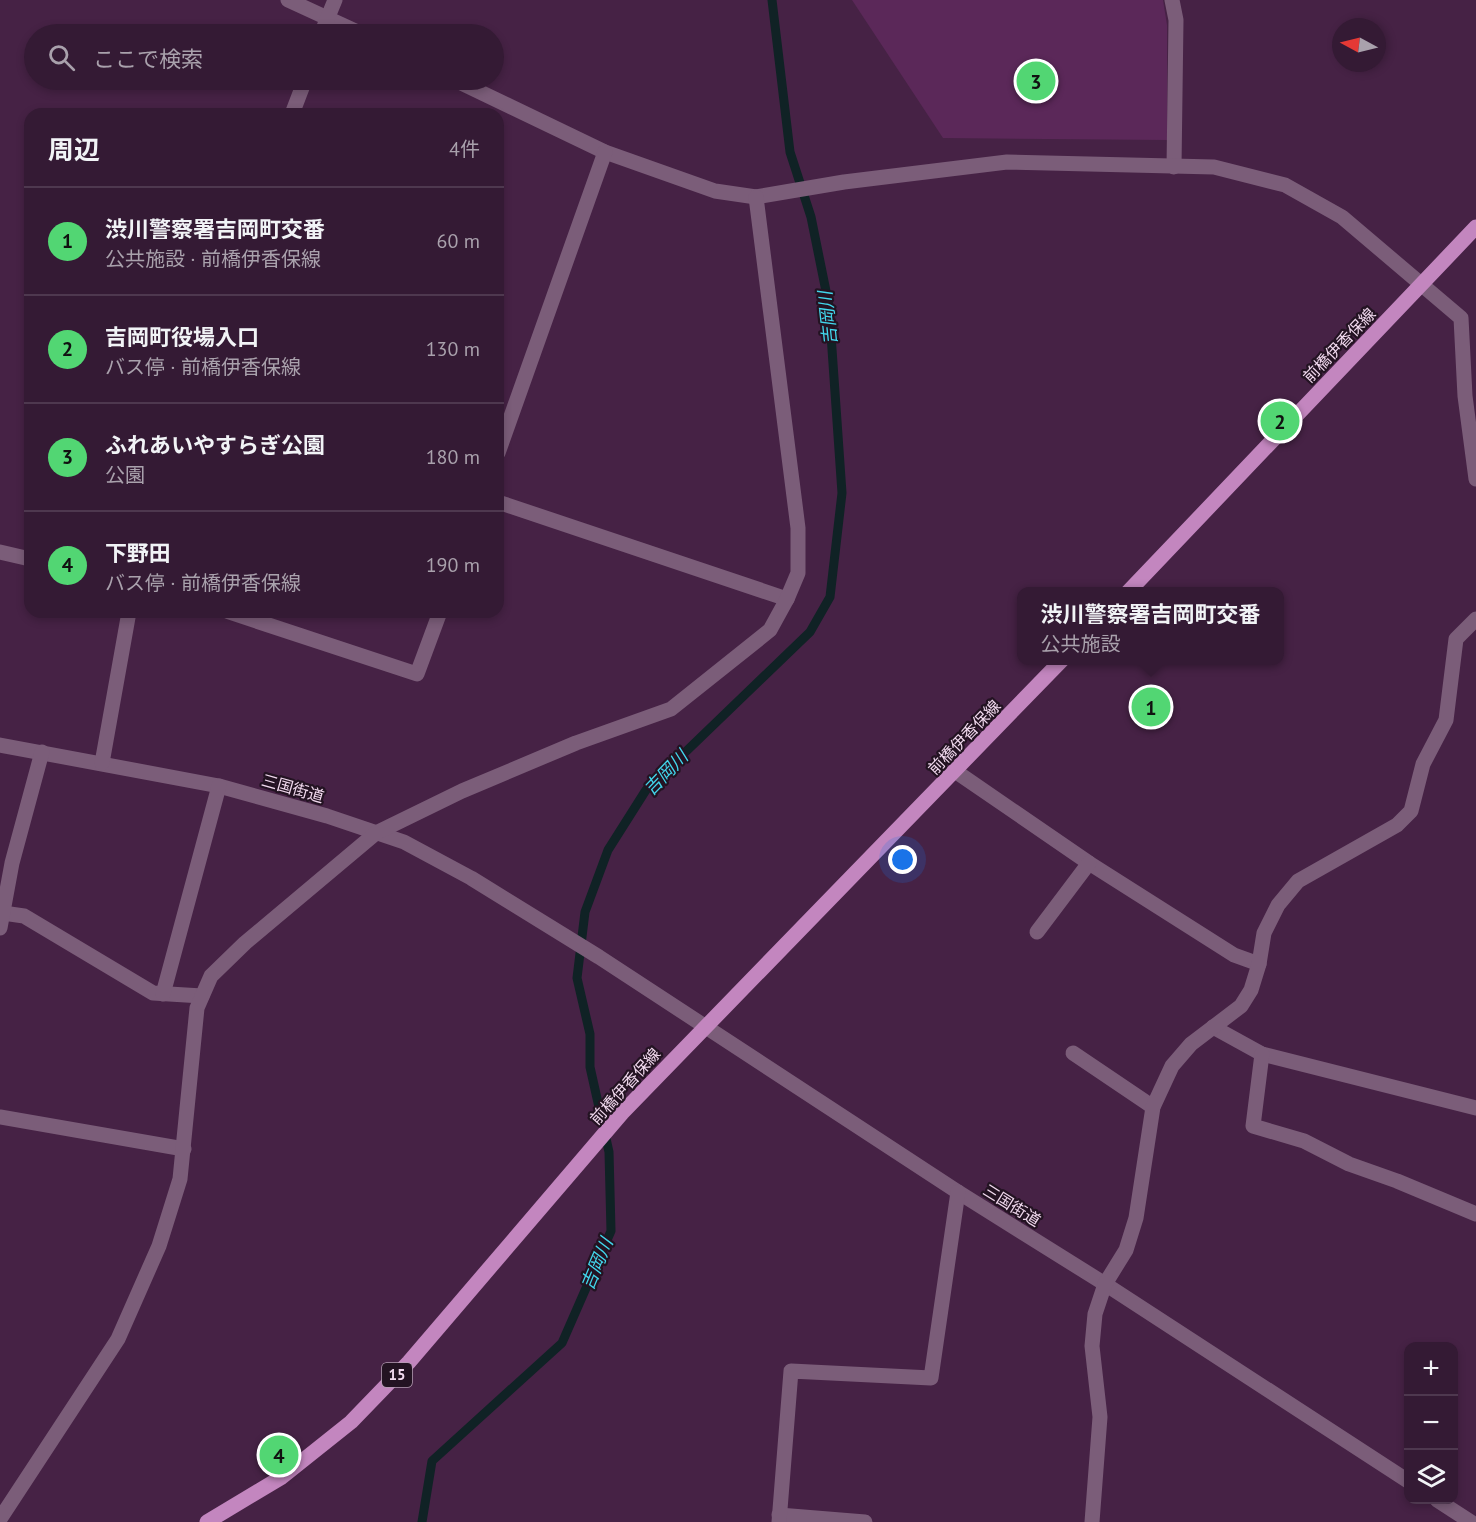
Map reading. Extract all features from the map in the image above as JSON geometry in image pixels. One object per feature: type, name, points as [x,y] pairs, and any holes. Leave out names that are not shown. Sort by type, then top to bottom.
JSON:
[{"type":"main road","name":"前橋伊香保線","points":[[1132,587],[1476,227]]},
{"type":"main road","name":"前橋伊香保線","points":[[207,1522],[282,1477],[351,1422],[409,1362],[622,1113],[1057,665]]},
{"type":"street","points":[[288,0],[340,24]]},
{"type":"street","points":[[325,24],[335,0]]},
{"type":"street","points":[[1172,0],[1176,21],[1174,167]]},
{"type":"street","points":[[294,108],[301,90]]},
{"type":"street","points":[[476,90],[605,152],[715,191],[756,197],[844,182],[1007,162],[1214,167],[1286,185],[1342,217],[1423,284],[1468,317],[1465,396],[1476,479]]},
{"type":"street","points":[[504,436],[605,152]]},
{"type":"street","points":[[0,1519],[118,1339],[159,1246],[180,1179],[197,1008],[211,976],[245,943],[376,833],[462,791],[576,743],[671,709],[770,630],[798,573],[798,528],[756,197]]},
{"type":"street","points":[[504,504],[787,599]]},
{"type":"street","points":[[0,552],[24,558]]},
{"type":"street","points":[[102,763],[128,618]]},
{"type":"street","points":[[247,618],[417,674],[438,618]]},
{"type":"street","points":[[1092,1522],[1100,1417],[1092,1346],[1095,1314],[1105,1284],[1126,1250],[1136,1218],[1153,1107],[1172,1066],[1191,1044],[1241,1006],[1251,990],[1259,964],[1264,933],[1278,905],[1298,881],[1397,825],[1411,811],[1424,764],[1446,720],[1456,639],[1476,619]]},
{"type":"street","name":"三国街道","points":[[0,745],[219,786],[327,816],[404,842],[471,878],[554,928],[958,1192],[1105,1284],[1404,1478]]},
{"type":"street","points":[[42,752],[12,863],[1,921],[24,916],[153,993],[202,996]]},
{"type":"street","points":[[956,771],[1089,863],[1234,955],[1259,964]]},
{"type":"street","points":[[163,994],[219,786]]},
{"type":"street","points":[[1037,933],[1089,863]]},
{"type":"street","points":[[1213,1027],[1262,1054],[1476,1108]]},
{"type":"street","points":[[1073,1053],[1153,1107]]},
{"type":"street","points":[[1262,1054],[1253,1126],[1304,1141],[1349,1164],[1476,1214]]},
{"type":"street","points":[[0,1118],[183,1149]]},
{"type":"street","points":[[865,1522],[779,1519],[791,1371],[931,1378],[958,1192]]},
{"type":"street","points":[[1443,1504],[1471,1522]]},
{"type":"shaded area","points":[[852,0],[1163,0],[1167,25],[1167,140],[943,138]]},
{"type":"waterway","name":"吉岡川","points":[[422,1522],[432,1461],[562,1343],[611,1231],[609,1152],[590,1067],[590,1034],[577,978],[585,912],[608,850],[646,790],[810,632],[830,597],[842,493],[829,306],[811,217],[790,152],[772,0]]},
{"type":"place","name":"ふれあいやすらぎ公園","points":[[1036,81]]},
{"type":"place","name":"吉岡町役場入口","points":[[1280,421]]},
{"type":"place","name":"渋川警察署吉岡町交番","points":[[1151,707]]},
{"type":"place","name":"下野田","points":[[279,1455]]}]
